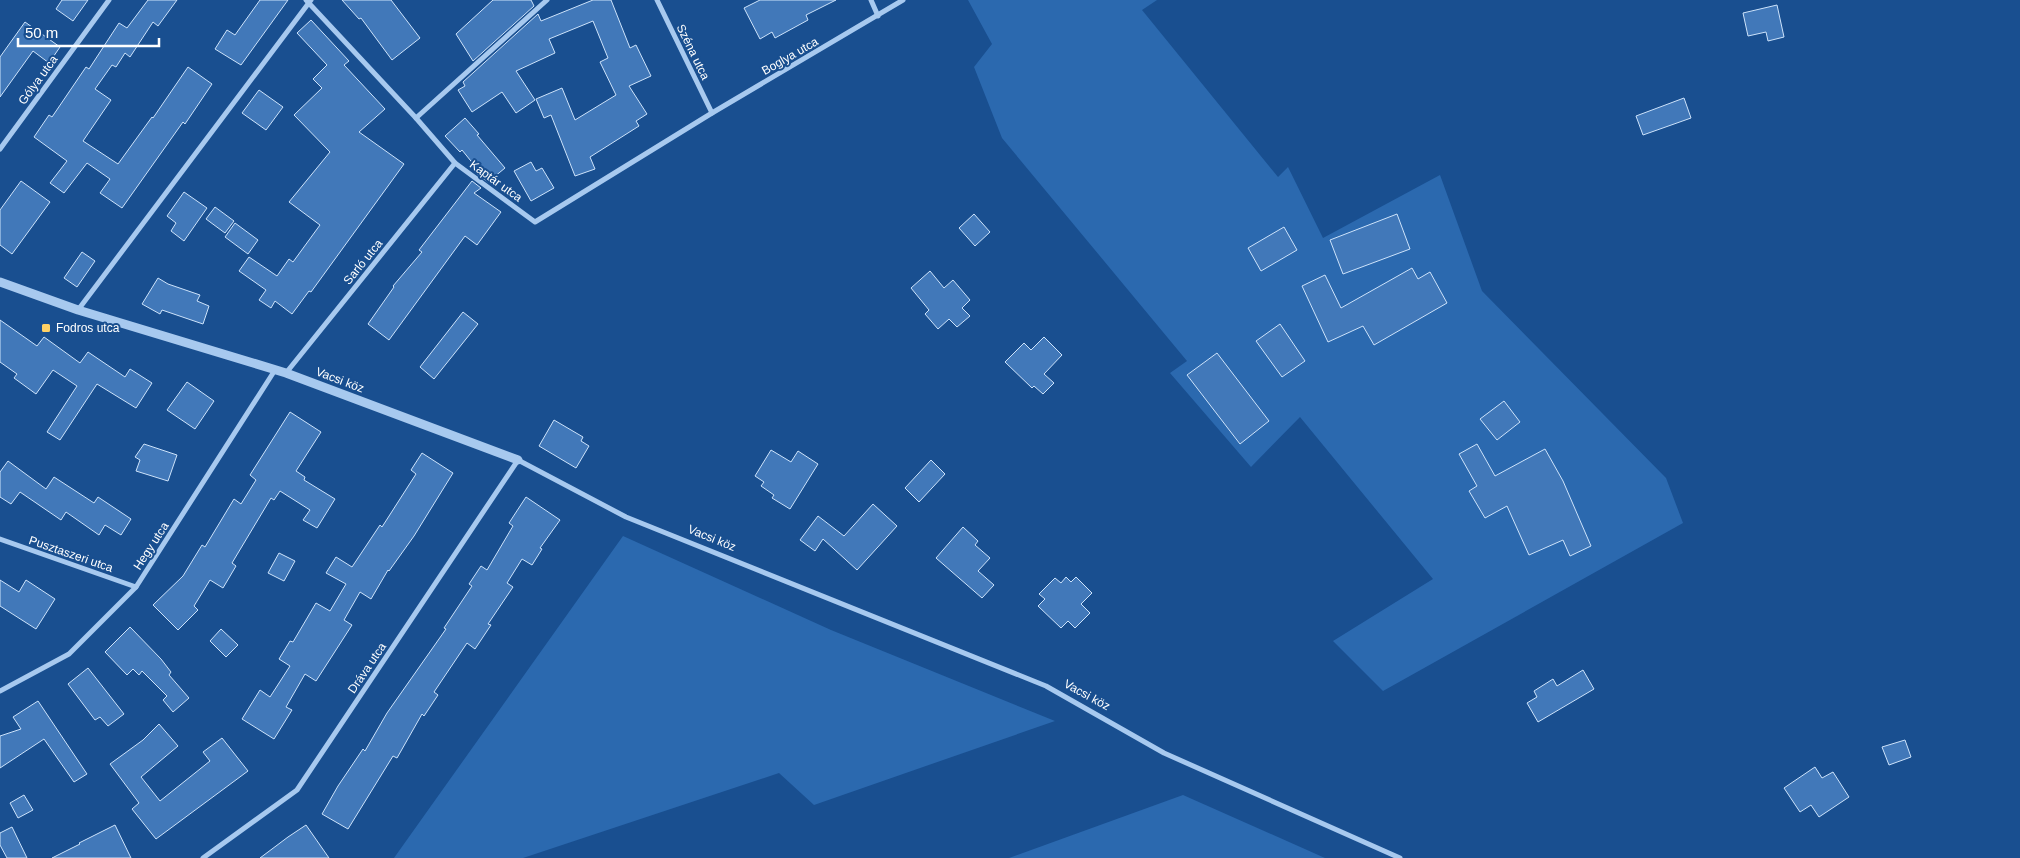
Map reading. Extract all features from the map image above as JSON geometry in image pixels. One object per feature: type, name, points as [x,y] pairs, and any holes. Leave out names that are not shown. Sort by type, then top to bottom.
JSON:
[{"type":"street","name":"Gólya utca","points":[[0,148],[109,0]]},
{"type":"street","points":[[416,118],[547,0]]},
{"type":"street","name":"Széna utca","points":[[657,0],[712,113]]},
{"type":"street","points":[[871,0],[878,16]]},
{"type":"street","name":"Boglya utca","points":[[712,113],[903,0]]},
{"type":"street","points":[[78,310],[308,1]]},
{"type":"street","name":"Kaptár utca","points":[[308,1],[455,163],[535,222],[712,113]]},
{"type":"street","name":"Sarló utca","points":[[286,373],[455,163]]},
{"type":"street","name":"Vacsi köz","points":[[0,282],[78,310],[286,373],[518,460],[626,517],[1046,686],[1164,753],[1400,858]]},
{"type":"street","name":"Hegy utca","points":[[0,691],[69,654],[136,587],[275,370]]},
{"type":"street","name":"Dráva utca","points":[[203,858],[297,790],[518,460]]},
{"type":"street","name":"Pusztaszeri utca","points":[[0,539],[136,587]]},
{"type":"shaded area","points":[[968,0],[1157,0],[1142,10],[1278,177],[1288,167],[1323,238],[1440,175],[1482,291],[1666,478],[1683,523],[1383,691],[1333,641],[1433,579],[1300,417],[1251,467],[1170,373],[1187,361],[1002,138],[974,67],[992,44]]},
{"type":"shaded area","points":[[623,536],[831,630],[1055,721],[814,805],[779,773],[523,858],[394,858]]},
{"type":"shaded area","points":[[1183,795],[1325,858],[1009,858]]},
{"type":"building","points":[[62,0],[88,0],[73,21],[56,9]]},
{"type":"building","points":[[148,0],[177,0],[158,26],[153,22],[130,57],[125,53],[116,67],[112,65],[95,89],[111,100],[83,141],[118,164],[188,67],[212,84],[185,124],[183,122],[122,208],[100,193],[110,179],[87,163],[64,193],[50,183],[67,161],[34,137],[49,115],[52,117],[86,67],[89,69],[119,23],[127,28]]},
{"type":"building","points":[[260,0],[288,0],[241,65],[215,49],[227,30],[235,35]]},
{"type":"building","points":[[342,0],[391,0],[420,38],[392,60],[361,18],[359,19]]},
{"type":"building","points":[[493,0],[531,0],[534,6],[473,61],[456,34]]},
{"type":"building","points":[[593,0],[611,0],[630,48],[636,45],[651,76],[629,86],[647,114],[636,121],[639,126],[590,157],[595,169],[575,176],[551,115],[544,118],[536,99],[562,88],[575,120],[616,95],[600,62],[608,58],[593,21],[549,39],[555,53],[516,71],[535,100],[516,113],[502,92],[472,112],[458,90],[465,86],[463,82],[538,14],[541,21]]},
{"type":"building","points":[[760,0],[836,0],[806,15],[808,20],[775,38],[772,32],[760,39],[744,8]]},
{"type":"building","points":[[1777,5],[1784,37],[1768,41],[1766,32],[1748,36],[1743,13]]},
{"type":"building","points":[[311,20],[349,61],[344,65],[385,109],[359,132],[404,164],[311,292],[309,291],[292,314],[275,301],[271,308],[259,300],[266,290],[239,271],[249,257],[277,276],[289,259],[293,262],[320,225],[289,202],[330,152],[294,115],[322,88],[313,79],[327,65],[297,33]]},
{"type":"building","points":[[25,22],[60,47],[49,63],[33,51],[0,97],[0,57]]},
{"type":"building","points":[[259,90],[283,107],[266,130],[242,113]]},
{"type":"building","points":[[1684,98],[1691,118],[1643,135],[1636,116]]},
{"type":"building","points":[[465,118],[505,168],[488,182],[477,174],[479,171],[462,150],[460,152],[445,136]]},
{"type":"building","points":[[531,162],[536,171],[542,168],[554,188],[531,201],[514,171]]},
{"type":"building","points":[[21,181],[50,202],[12,254],[0,245],[0,210]]},
{"type":"building","points":[[472,181],[481,188],[474,193],[501,212],[477,245],[465,236],[389,340],[368,324],[393,286],[422,252],[419,250]]},
{"type":"building","points":[[184,192],[207,208],[184,241],[171,231],[176,223],[167,216]]},
{"type":"building","points":[[215,207],[234,221],[225,233],[206,219]]},
{"type":"building","points":[[974,214],[990,232],[975,246],[959,228]]},
{"type":"building","points":[[1397,214],[1410,249],[1343,274],[1330,240]]},
{"type":"building","points":[[235,223],[258,240],[248,254],[225,237]]},
{"type":"building","points":[[1284,227],[1297,250],[1261,271],[1248,248]]},
{"type":"building","points":[[82,252],[95,261],[77,287],[64,278]]},
{"type":"building","points":[[1412,268],[1418,279],[1430,272],[1447,303],[1374,345],[1363,326],[1328,342],[1302,286],[1325,275],[1341,308]]},
{"type":"building","points":[[930,271],[944,288],[953,280],[970,300],[962,308],[970,316],[957,327],[949,319],[938,329],[925,314],[929,310],[911,288]]},
{"type":"building","points":[[158,278],[168,284],[200,295],[197,301],[209,306],[203,324],[162,310],[160,314],[142,304]]},
{"type":"building","points":[[463,312],[478,324],[434,379],[420,367]]},
{"type":"building","points":[[0,320],[37,346],[44,337],[80,363],[88,352],[125,377],[130,369],[152,383],[136,408],[97,384],[60,440],[47,432],[77,386],[53,370],[36,394],[14,378],[17,374],[0,362]]},
{"type":"building","points":[[1280,324],[1305,361],[1282,377],[1256,341]]},
{"type":"building","points":[[1044,337],[1062,355],[1044,374],[1054,383],[1043,394],[1034,386],[1032,388],[1005,362],[1024,343],[1031,350]]},
{"type":"building","points":[[1217,353],[1269,421],[1240,444],[1187,375]]},
{"type":"building","points":[[187,382],[214,401],[195,429],[167,410]]},
{"type":"building","points":[[1504,401],[1520,422],[1497,440],[1480,419]]},
{"type":"building","points":[[290,412],[321,432],[296,471],[305,477],[304,480],[335,499],[317,528],[303,520],[310,510],[280,491],[274,500],[271,498],[232,563],[236,566],[223,588],[210,580],[194,606],[198,610],[178,630],[153,605],[183,576],[202,545],[205,547],[234,499],[241,504],[256,480],[250,475]]},
{"type":"building","points":[[554,420],[583,437],[581,441],[589,446],[576,468],[539,446]]},
{"type":"building","points":[[144,444],[177,455],[168,481],[136,471],[140,460],[135,457]]},
{"type":"building","points":[[1477,444],[1495,476],[1545,449],[1563,481],[1591,546],[1570,556],[1563,540],[1529,555],[1507,506],[1485,518],[1469,491],[1477,486],[1459,454]]},
{"type":"building","points":[[771,450],[791,462],[798,451],[818,464],[790,509],[772,498],[774,495],[761,486],[764,482],[755,476]]},
{"type":"building","points":[[422,453],[453,473],[414,536],[388,570],[371,599],[360,592],[344,620],[352,625],[316,681],[305,674],[286,707],[292,710],[274,739],[242,719],[260,690],[270,697],[290,666],[279,659],[290,641],[293,642],[316,603],[330,611],[346,584],[326,573],[336,557],[352,567],[380,525],[382,527],[416,474],[411,470]]},
{"type":"building","points":[[931,460],[945,474],[919,502],[905,488]]},
{"type":"building","points":[[8,461],[46,489],[54,477],[94,503],[98,497],[131,519],[121,535],[105,525],[99,535],[66,512],[61,520],[20,492],[11,504],[0,497],[0,472]]},
{"type":"building","points":[[526,497],[560,520],[540,548],[542,549],[532,565],[522,559],[507,583],[513,587],[488,624],[491,625],[475,649],[467,643],[434,692],[438,695],[424,716],[422,714],[397,758],[393,756],[348,829],[322,814],[338,786],[363,749],[365,751],[387,713],[446,629],[444,628],[472,586],[469,584],[481,566],[487,570],[513,526],[509,523]]},
{"type":"building","points":[[873,504],[897,526],[857,570],[823,539],[815,551],[800,540],[818,516],[844,536]]},
{"type":"building","points":[[963,527],[978,541],[975,545],[990,558],[978,571],[994,585],[982,598],[936,558]]},
{"type":"building","points":[[279,553],[295,561],[284,581],[268,573]]},
{"type":"building","points":[[1066,577],[1071,582],[1076,577],[1092,593],[1081,604],[1090,613],[1075,628],[1068,621],[1061,628],[1038,606],[1045,599],[1039,594],[1055,578],[1061,583]]},
{"type":"building","points":[[0,580],[19,592],[26,580],[55,599],[36,629],[0,606]]},
{"type":"building","points":[[130,627],[161,659],[171,672],[169,675],[189,698],[173,712],[163,700],[167,696],[142,671],[139,675],[133,669],[127,675],[105,652]]},
{"type":"building","points":[[221,629],[238,645],[226,657],[210,641]]},
{"type":"building","points":[[88,668],[124,714],[108,726],[100,717],[95,720],[68,684]]},
{"type":"building","points":[[1583,670],[1594,689],[1538,722],[1527,703],[1537,697],[1534,691],[1553,679],[1557,686]]},
{"type":"building","points":[[38,701],[87,774],[74,782],[44,739],[0,768],[0,736],[21,729],[13,717]]},
{"type":"building","points":[[159,724],[178,746],[141,777],[160,801],[210,761],[203,752],[222,738],[248,771],[156,839],[132,809],[139,803],[110,764],[143,740]]},
{"type":"building","points":[[1905,740],[1911,757],[1889,765],[1882,747]]},
{"type":"building","points":[[1815,767],[1822,778],[1833,772],[1849,797],[1819,817],[1811,805],[1800,812],[1784,788]]},
{"type":"building","points":[[24,795],[33,810],[18,818],[10,803]]},
{"type":"building","points":[[115,825],[131,858],[52,858],[79,843]]},
{"type":"building","points":[[306,825],[329,858],[260,858],[288,837]]},
{"type":"building","points":[[12,827],[27,858],[7,858],[0,845],[0,833]]},
{"type":"place","name":"Fodros utca","points":[[46,328]]}]
